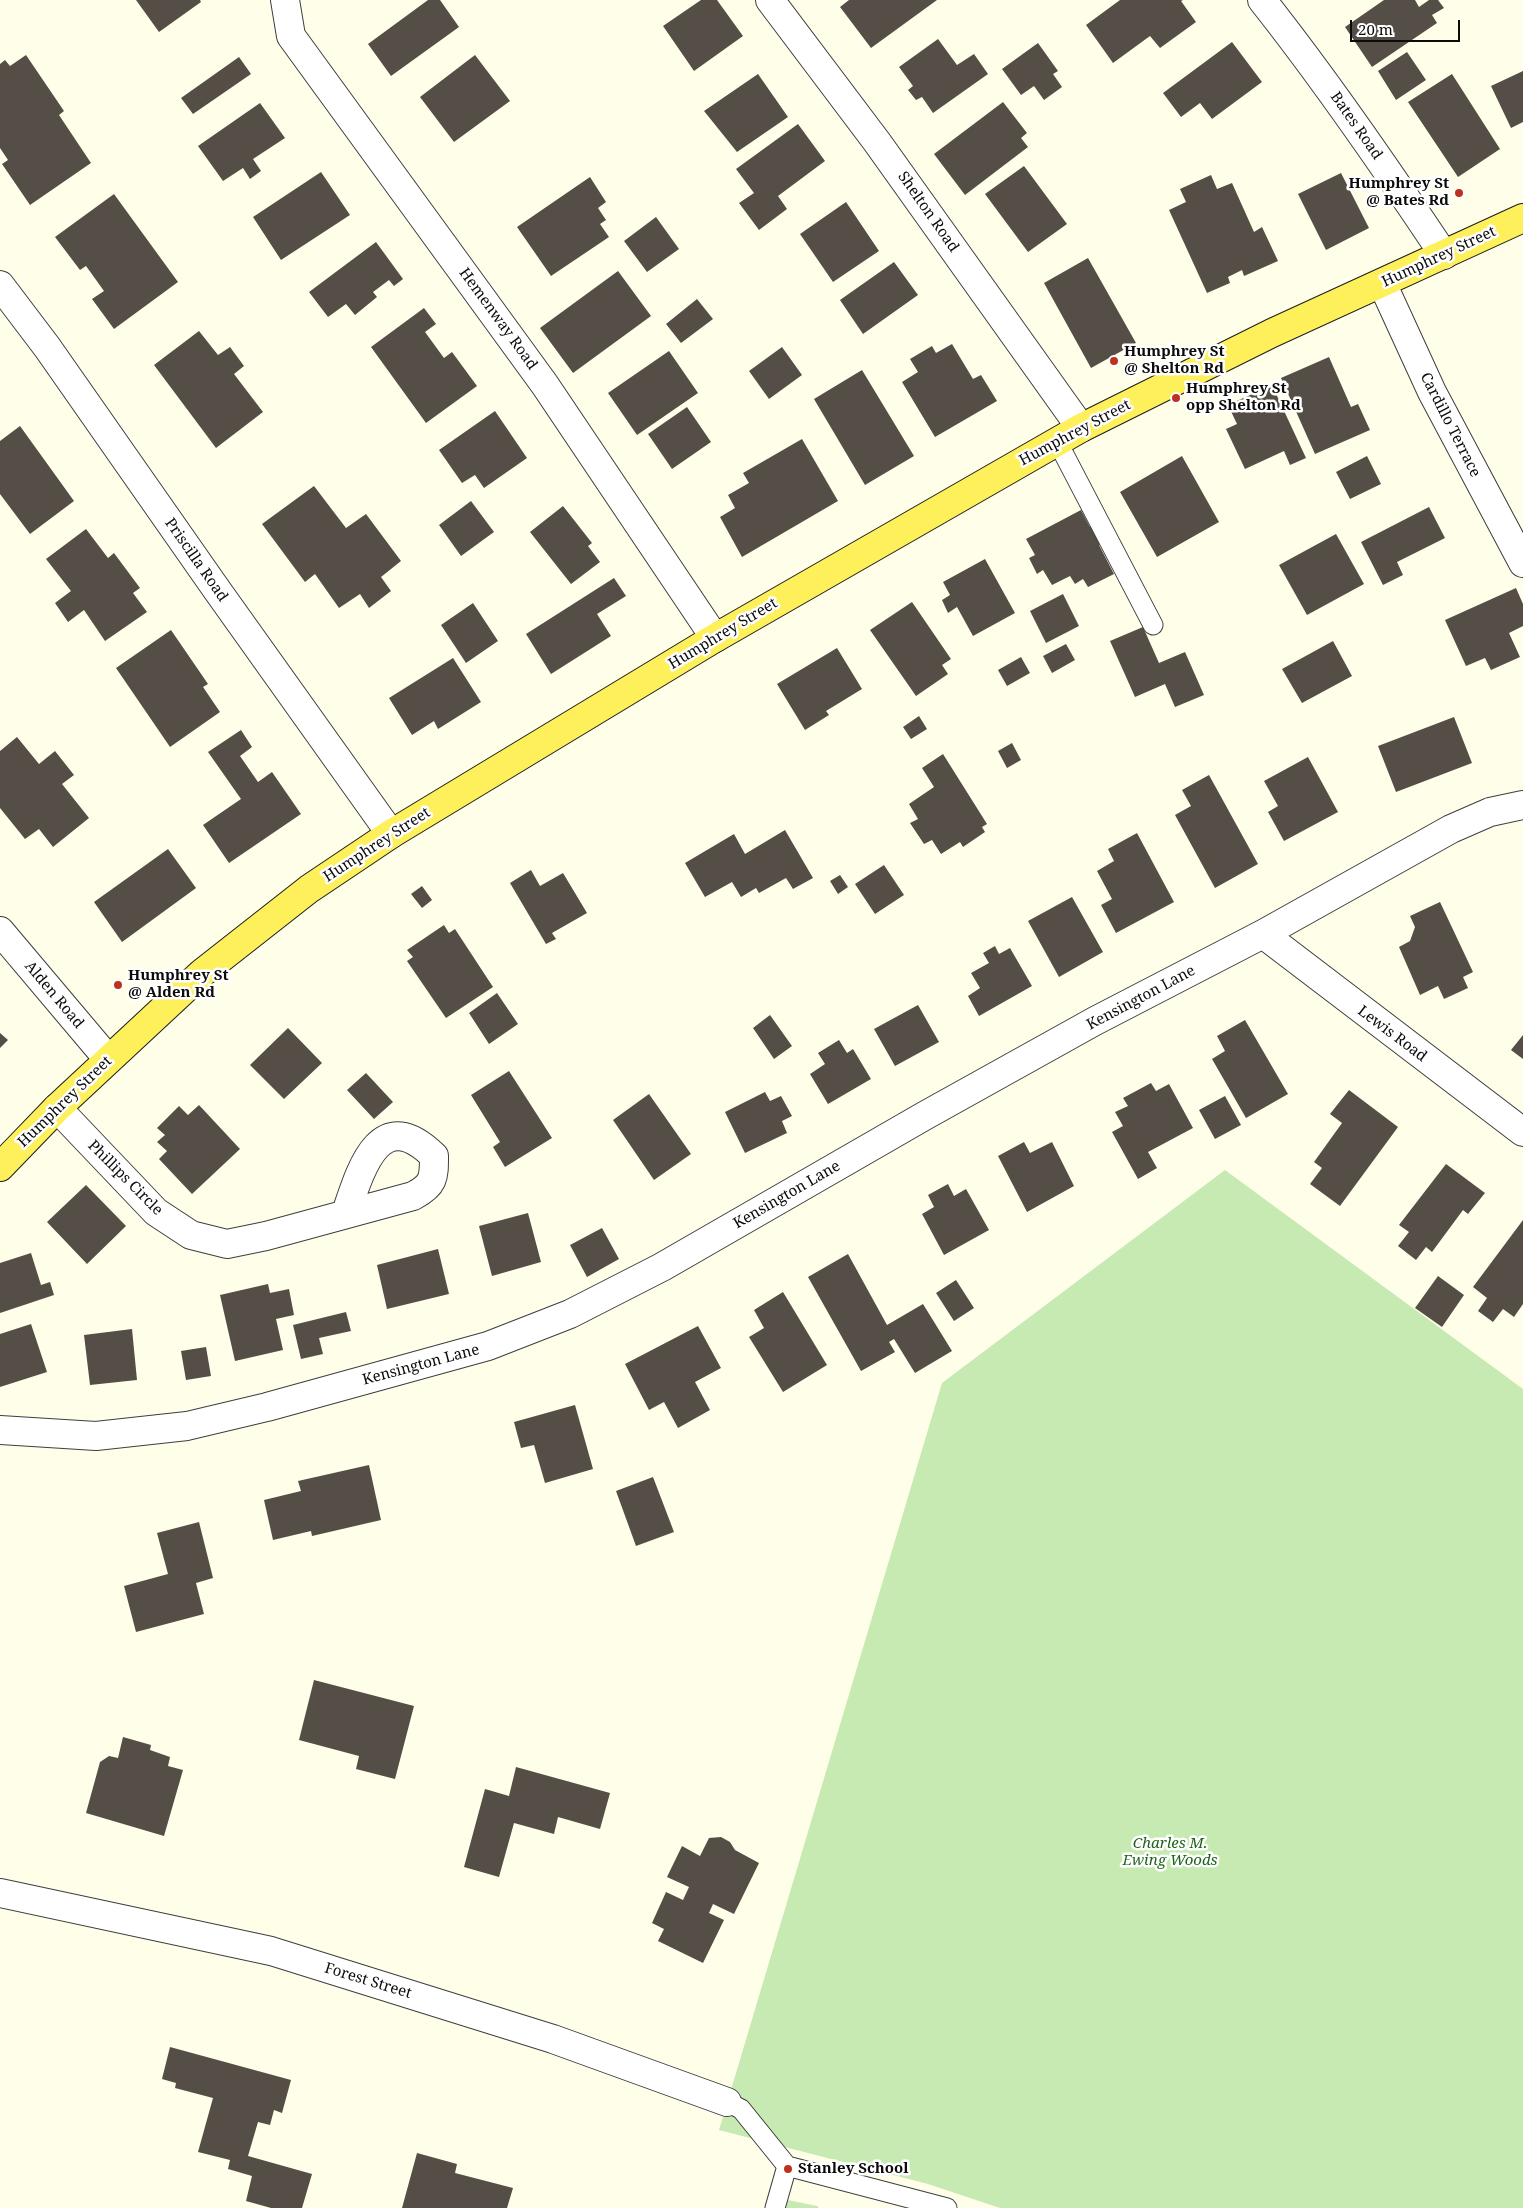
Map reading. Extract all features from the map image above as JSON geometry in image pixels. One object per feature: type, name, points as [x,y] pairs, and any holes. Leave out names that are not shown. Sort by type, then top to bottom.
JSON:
[{"type":"main road","name":"Humphrey Street","points":[[0,1167],[108,1059],[202,973],[309,889],[391,834],[715,638],[1080,428],[1272,333],[1523,218]]},
{"type":"street","name":"Hemenway Road","points":[[285,0],[291,36],[546,385],[715,638]]},
{"type":"street","name":"Shelton Road","points":[[770,0],[878,142],[1080,428]]},
{"type":"street","name":"Bates Road","points":[[1262,0],[1313,66],[1444,255]]},
{"type":"street","name":"Cardillo Terrace","points":[[1382,283],[1432,392],[1523,563]]},
{"type":"street","name":"Priscilla Road","points":[[0,285],[47,347],[216,590],[391,834]]},
{"type":"street","name":"Kensington Lane","points":[[0,1430],[96,1436],[187,1426],[267,1407],[488,1346],[570,1314],[662,1267],[1095,1021],[1262,934],[1451,828],[1490,812],[1523,805]]},
{"type":"street","name":"Alden Road","points":[[0,931],[108,1059]]},
{"type":"street","name":"Lewis Road","points":[[1262,934],[1523,1132]]},
{"type":"street","name":"Phillips Circle","points":[[57,1108],[156,1212],[191,1235],[227,1244],[266,1236],[346,1213]]},
{"type":"street","name":"Forest Street","points":[[0,1893],[271,1951],[553,2039],[727,2102]]},
{"type":"lane","points":[[1057,441],[1154,625]]},
{"type":"lane","points":[[727,2102],[741,2109],[787,2166],[947,2208]]},
{"type":"lane","points":[[775,2208],[787,2166]]},
{"type":"green space","name":"Charles M. Ewing Woods","points":[[1225,1170],[1523,1389],[1523,2208],[1000,2208],[928,2184],[719,2130],[942,1383]]},
{"type":"green space","points":[[778,2198],[817,2206],[819,2208],[770,2208]]},
{"type":"building","points":[[136,0],[200,0],[201,2],[159,32]]},
{"type":"building","points":[[428,0],[440,0],[459,27],[391,76],[368,44]]},
{"type":"building","points":[[701,0],[717,0],[743,36],[694,71],[663,26]]},
{"type":"building","points":[[849,0],[937,0],[871,48],[840,7]]},
{"type":"building","points":[[1120,0],[1183,0],[1181,1],[1196,22],[1160,48],[1150,36],[1113,63],[1086,25]]},
{"type":"building","points":[[1384,0],[1415,0],[1419,7],[1429,0],[1438,0],[1444,8],[1432,15],[1437,23],[1372,67],[1345,27]]},
{"type":"building","points":[[938,39],[957,65],[974,54],[988,74],[933,113],[922,97],[916,100],[908,90],[913,86],[899,67]]},
{"type":"building","points":[[1232,42],[1262,82],[1212,119],[1200,103],[1181,117],[1163,93]]},
{"type":"building","points":[[1038,43],[1058,71],[1053,74],[1062,87],[1044,100],[1034,86],[1021,95],[1002,69]]},
{"type":"building","points":[[1407,52],[1426,80],[1396,100],[1378,71]]},
{"type":"building","points":[[26,55],[64,111],[59,115],[91,163],[30,205],[2,164],[8,160],[0,148],[0,64],[5,60],[10,66]]},
{"type":"building","points":[[475,55],[510,101],[454,142],[420,97]]},
{"type":"building","points":[[239,57],[251,74],[193,114],[181,98]]},
{"type":"building","points":[[1523,71],[1523,122],[1511,128],[1491,86]]},
{"type":"building","points":[[758,74],[788,117],[737,152],[704,111]]},
{"type":"building","points":[[1452,74],[1500,149],[1458,177],[1408,102]]},
{"type":"building","points":[[1003,102],[1027,133],[1021,138],[1028,147],[965,195],[934,154]]},
{"type":"building","points":[[260,103],[285,138],[253,159],[261,171],[250,179],[243,168],[223,181],[198,146]]},
{"type":"building","points":[[798,124],[825,161],[778,196],[787,209],[759,230],[739,203],[754,193],[736,169]]},
{"type":"building","points":[[1024,166],[1067,224],[1028,252],[985,194]]},
{"type":"building","points":[[321,172],[350,215],[281,260],[253,217]]},
{"type":"building","points":[[1341,173],[1369,228],[1326,250],[1298,194]]},
{"type":"building","points":[[1211,175],[1217,189],[1232,183],[1254,232],[1262,227],[1278,261],[1244,276],[1242,270],[1228,277],[1230,283],[1207,293],[1169,210],[1186,202],[1180,189]]},
{"type":"building","points":[[590,177],[606,202],[598,208],[606,220],[600,224],[609,237],[551,276],[517,227]]},
{"type":"building","points":[[114,194],[178,282],[114,329],[92,299],[104,291],[86,266],[80,270],[55,237]]},
{"type":"building","points":[[846,202],[879,251],[833,282],[800,234]]},
{"type":"building","points":[[656,217],[679,249],[647,272],[624,241]]},
{"type":"building","points":[[376,242],[403,279],[394,286],[389,280],[373,292],[377,297],[355,315],[346,304],[328,317],[309,292]]},
{"type":"building","points":[[1088,258],[1136,343],[1091,368],[1044,283]]},
{"type":"building","points":[[894,262],[918,295],[863,334],[840,300]]},
{"type":"building","points":[[618,271],[651,316],[573,373],[540,328]]},
{"type":"building","points":[[697,299],[713,319],[681,343],[666,324]]},
{"type":"building","points":[[424,308],[436,324],[425,332],[444,358],[452,352],[477,386],[426,423],[371,347]]},
{"type":"building","points":[[199,331],[218,355],[230,347],[244,366],[234,374],[263,412],[216,448],[154,365]]},
{"type":"building","points":[[952,344],[973,379],[981,375],[997,401],[935,437],[902,382],[918,372],[910,359],[932,346],[936,353]]},
{"type":"building","points":[[782,347],[802,375],[769,399],[749,371]]},
{"type":"building","points":[[669,351],[698,393],[637,435],[608,393]]},
{"type":"building","points":[[1329,357],[1351,407],[1358,404],[1370,430],[1315,454],[1281,378]]},
{"type":"building","points":[[862,370],[914,456],[865,485],[814,399]]},
{"type":"building","points":[[1272,385],[1306,458],[1290,465],[1284,451],[1245,469],[1226,429],[1237,424],[1228,405]]},
{"type":"building","points":[[687,407],[711,442],[672,469],[648,434]]},
{"type":"building","points":[[495,411],[527,458],[484,488],[475,475],[462,483],[439,450]]},
{"type":"building","points":[[20,426],[74,501],[30,534],[0,494],[0,441]]},
{"type":"building","points":[[802,439],[838,501],[742,557],[720,517],[735,508],[728,495],[749,483],[743,473]]},
{"type":"building","points":[[1182,456],[1219,522],[1157,557],[1120,492]]},
{"type":"building","points":[[1367,456],[1381,484],[1350,499],[1336,472]]},
{"type":"building","points":[[314,486],[346,528],[366,514],[401,561],[381,577],[391,591],[369,608],[360,594],[339,608],[315,574],[305,582],[262,524]]},
{"type":"building","points":[[471,501],[494,532],[461,556],[439,525]]},
{"type":"building","points":[[563,506],[592,543],[588,546],[600,562],[571,584],[530,532]]},
{"type":"building","points":[[1429,507],[1445,538],[1397,562],[1403,575],[1383,585],[1361,542]]},
{"type":"building","points":[[1081,510],[1090,527],[1097,523],[1106,541],[1099,545],[1114,574],[1088,587],[1083,579],[1075,584],[1070,576],[1052,585],[1043,570],[1037,574],[1029,558],[1035,555],[1026,539]]},
{"type":"building","points":[[86,529],[108,558],[114,553],[140,588],[133,593],[147,612],[105,641],[84,610],[68,622],[55,603],[71,591],[46,559]]},
{"type":"building","points":[[1336,534],[1364,584],[1307,615],[1279,565]]},
{"type":"building","points":[[985,559],[1015,613],[973,636],[957,607],[948,613],[942,600],[950,595],[943,582]]},
{"type":"building","points":[[614,578],[626,596],[597,614],[611,636],[551,674],[526,634]]},
{"type":"building","points":[[1516,588],[1523,604],[1523,626],[1509,633],[1520,657],[1491,670],[1485,658],[1466,666],[1445,620]]},
{"type":"building","points":[[1063,594],[1079,626],[1046,643],[1030,611]]},
{"type":"building","points":[[912,602],[951,659],[942,665],[948,674],[916,696],[870,630]]},
{"type":"building","points":[[473,603],[498,641],[466,663],[441,625]]},
{"type":"building","points":[[1143,627],[1159,663],[1185,652],[1204,695],[1175,707],[1165,684],[1135,697],[1110,641]]},
{"type":"building","points":[[171,630],[208,684],[203,687],[220,712],[170,747],[116,668]]},
{"type":"building","points":[[1333,641],[1352,676],[1302,703],[1282,669]]},
{"type":"building","points":[[1066,644],[1075,660],[1052,673],[1043,656]]},
{"type":"building","points":[[837,648],[862,689],[826,711],[829,715],[805,730],[777,684]]},
{"type":"building","points":[[1021,657],[1030,673],[1007,686],[998,670]]},
{"type":"building","points":[[453,658],[481,702],[438,729],[434,721],[412,735],[389,698]]},
{"type":"building","points":[[919,716],[927,729],[911,739],[903,727]]},
{"type":"building","points":[[1454,717],[1472,763],[1396,792],[1378,746]]},
{"type":"building","points":[[241,730],[252,747],[240,756],[258,782],[272,772],[301,814],[229,863],[203,825],[241,799],[208,752]]},
{"type":"building","points":[[17,737],[39,764],[55,751],[74,775],[62,784],[89,818],[53,847],[39,829],[25,839],[0,808],[0,751]]},
{"type":"building","points":[[1012,743],[1021,760],[1007,768],[998,751]]},
{"type":"building","points":[[943,754],[987,824],[982,827],[985,832],[963,847],[960,842],[941,854],[932,840],[924,844],[910,823],[918,819],[909,804],[934,787],[922,768]]},
{"type":"building","points":[[1308,757],[1338,812],[1284,841],[1268,812],[1278,806],[1264,781]]},
{"type":"building","points":[[1209,775],[1258,864],[1215,888],[1175,815],[1191,806],[1182,790]]},
{"type":"building","points":[[785,830],[813,878],[793,889],[786,878],[759,893],[756,888],[741,897],[732,882],[705,897],[685,863],[734,834],[745,854]]},
{"type":"building","points":[[1137,833],[1174,902],[1116,933],[1101,905],[1112,899],[1097,871],[1114,861],[1108,849]]},
{"type":"building","points":[[168,849],[196,888],[122,942],[94,902]]},
{"type":"building","points":[[884,865],[904,895],[875,914],[855,884]]},
{"type":"building","points":[[531,870],[540,886],[563,873],[587,913],[552,933],[556,939],[546,944],[510,883]]},
{"type":"building","points":[[840,875],[848,887],[838,894],[830,881]]},
{"type":"building","points":[[422,886],[432,900],[422,908],[411,894]]},
{"type":"building","points":[[1072,897],[1103,952],[1059,977],[1028,921]]},
{"type":"building","points":[[1440,902],[1473,972],[1463,977],[1468,988],[1444,999],[1438,986],[1420,995],[1399,947],[1410,941],[1415,927],[1410,916]]},
{"type":"building","points":[[444,925],[449,933],[455,929],[493,987],[446,1018],[407,961],[413,957],[407,950]]},
{"type":"building","points":[[995,946],[999,954],[1010,948],[1032,986],[979,1016],[968,996],[980,988],[971,973],[989,963],[983,953]]},
{"type":"building","points":[[497,993],[518,1024],[489,1044],[469,1013]]},
{"type":"building","points":[[918,1005],[939,1042],[895,1066],[874,1029]]},
{"type":"building","points":[[770,1015],[792,1046],[774,1059],[753,1028]]},
{"type":"building","points":[[1245,1020],[1288,1094],[1246,1118],[1212,1059],[1225,1051],[1217,1036]]},
{"type":"building","points":[[288,1028],[322,1063],[284,1099],[250,1065]]},
{"type":"building","points":[[0,1033],[8,1040],[0,1048]]},
{"type":"building","points":[[1523,1035],[1523,1059],[1511,1050]]},
{"type":"building","points":[[839,1040],[847,1053],[853,1049],[871,1079],[828,1104],[810,1074],[825,1064],[818,1053]]},
{"type":"building","points":[[509,1071],[552,1138],[505,1167],[493,1147],[500,1142],[471,1095]]},
{"type":"building","points":[[366,1073],[393,1102],[374,1119],[347,1090]]},
{"type":"building","points":[[1151,1083],[1156,1091],[1169,1084],[1193,1128],[1148,1152],[1157,1168],[1138,1179],[1112,1132],[1123,1126],[1115,1112],[1128,1106],[1123,1098]]},
{"type":"building","points":[[1349,1090],[1398,1127],[1340,1206],[1310,1184],[1322,1168],[1314,1162],[1342,1123],[1330,1114]]},
{"type":"building","points":[[765,1092],[770,1101],[781,1096],[792,1116],[782,1121],[787,1133],[745,1153],[725,1112]]},
{"type":"building","points":[[649,1094],[691,1154],[654,1180],[613,1120]]},
{"type":"building","points":[[1225,1096],[1241,1125],[1215,1139],[1199,1110]]},
{"type":"building","points":[[199,1105],[240,1149],[192,1194],[159,1159],[167,1151],[157,1142],[165,1135],[157,1128],[179,1106],[188,1115]]},
{"type":"building","points":[[1024,1142],[1030,1153],[1052,1142],[1074,1186],[1027,1212],[998,1156]]},
{"type":"building","points":[[1446,1164],[1485,1193],[1468,1214],[1463,1210],[1432,1252],[1426,1247],[1416,1260],[1398,1246],[1409,1232],[1399,1225]]},
{"type":"building","points":[[948,1184],[954,1196],[966,1189],[989,1230],[944,1255],[922,1214],[934,1207],[928,1195]]},
{"type":"building","points":[[86,1185],[126,1226],[87,1264],[47,1222]]},
{"type":"building","points":[[528,1213],[541,1262],[492,1276],[479,1226]]},
{"type":"building","points":[[1523,1220],[1523,1304],[1514,1317],[1503,1309],[1493,1322],[1478,1311],[1487,1298],[1473,1287]]},
{"type":"building","points":[[602,1228],[619,1259],[587,1277],[570,1245]]},
{"type":"building","points":[[438,1249],[449,1294],[387,1309],[377,1265]]},
{"type":"building","points":[[31,1253],[41,1285],[50,1282],[54,1295],[0,1313],[0,1263]]},
{"type":"building","points":[[848,1254],[887,1325],[923,1304],[952,1351],[915,1373],[894,1339],[889,1342],[895,1352],[861,1371],[808,1277]]},
{"type":"building","points":[[1438,1276],[1464,1295],[1442,1327],[1415,1308]]},
{"type":"building","points":[[956,1280],[974,1308],[954,1321],[936,1293]]},
{"type":"building","points":[[268,1284],[270,1293],[289,1289],[294,1315],[276,1319],[283,1350],[235,1361],[220,1295]]},
{"type":"building","points":[[783,1292],[827,1365],[783,1392],[749,1337],[764,1328],[754,1310]]},
{"type":"building","points":[[346,1312],[351,1331],[319,1338],[323,1354],[301,1359],[293,1325]]},
{"type":"building","points":[[31,1324],[47,1372],[0,1387],[0,1334]]},
{"type":"building","points":[[698,1326],[721,1368],[695,1382],[710,1410],[678,1428],[664,1402],[649,1410],[625,1364]]},
{"type":"building","points":[[132,1329],[137,1380],[90,1385],[84,1335]]},
{"type":"building","points":[[206,1347],[211,1376],[186,1380],[181,1351]]},
{"type":"building","points":[[575,1405],[593,1469],[545,1483],[534,1445],[521,1448],[514,1422]]},
{"type":"building","points":[[369,1465],[381,1520],[312,1536],[311,1531],[273,1540],[264,1500],[301,1491],[298,1481]]},
{"type":"building","points":[[653,1477],[674,1532],[636,1546],[616,1491]]},
{"type":"building","points":[[199,1522],[213,1578],[196,1583],[204,1614],[136,1632],[124,1586],[168,1574],[157,1533]]},
{"type":"building","points":[[314,1680],[414,1706],[395,1779],[356,1769],[359,1756],[299,1740]]},
{"type":"building","points":[[123,1737],[151,1745],[150,1750],[170,1757],[168,1766],[183,1770],[164,1836],[86,1813],[100,1762],[109,1756],[118,1758]]},
{"type":"building","points":[[516,1767],[610,1793],[600,1829],[558,1817],[554,1834],[514,1823],[499,1877],[464,1867],[485,1789],[509,1796]]},
{"type":"building","points":[[721,1837],[730,1842],[735,1850],[759,1863],[734,1914],[713,1904],[709,1913],[724,1920],[703,1963],[658,1941],[664,1929],[652,1923],[666,1892],[683,1900],[689,1887],[667,1877],[682,1846],[700,1856],[709,1838]]},
{"type":"building","points":[[170,2047],[291,2080],[282,2113],[274,2110],[270,2125],[258,2122],[248,2156],[312,2174],[302,2208],[271,2208],[246,2201],[252,2176],[228,2169],[230,2160],[198,2152],[213,2098],[175,2088],[176,2083],[162,2079]]},
{"type":"building","points":[[417,2153],[457,2164],[455,2173],[513,2188],[507,2208],[402,2208]]},
{"type":"place","name":"Humphrey St @ Bates Rd","points":[[1459,193]]},
{"type":"place","name":"Humphrey St @ Shelton Rd","points":[[1114,361]]},
{"type":"place","name":"Humphrey St opp Shelton Rd","points":[[1176,398]]},
{"type":"place","name":"Humphrey St @ Alden Rd","points":[[118,985]]},
{"type":"place","name":"Stanley School","points":[[788,2169]]}]
